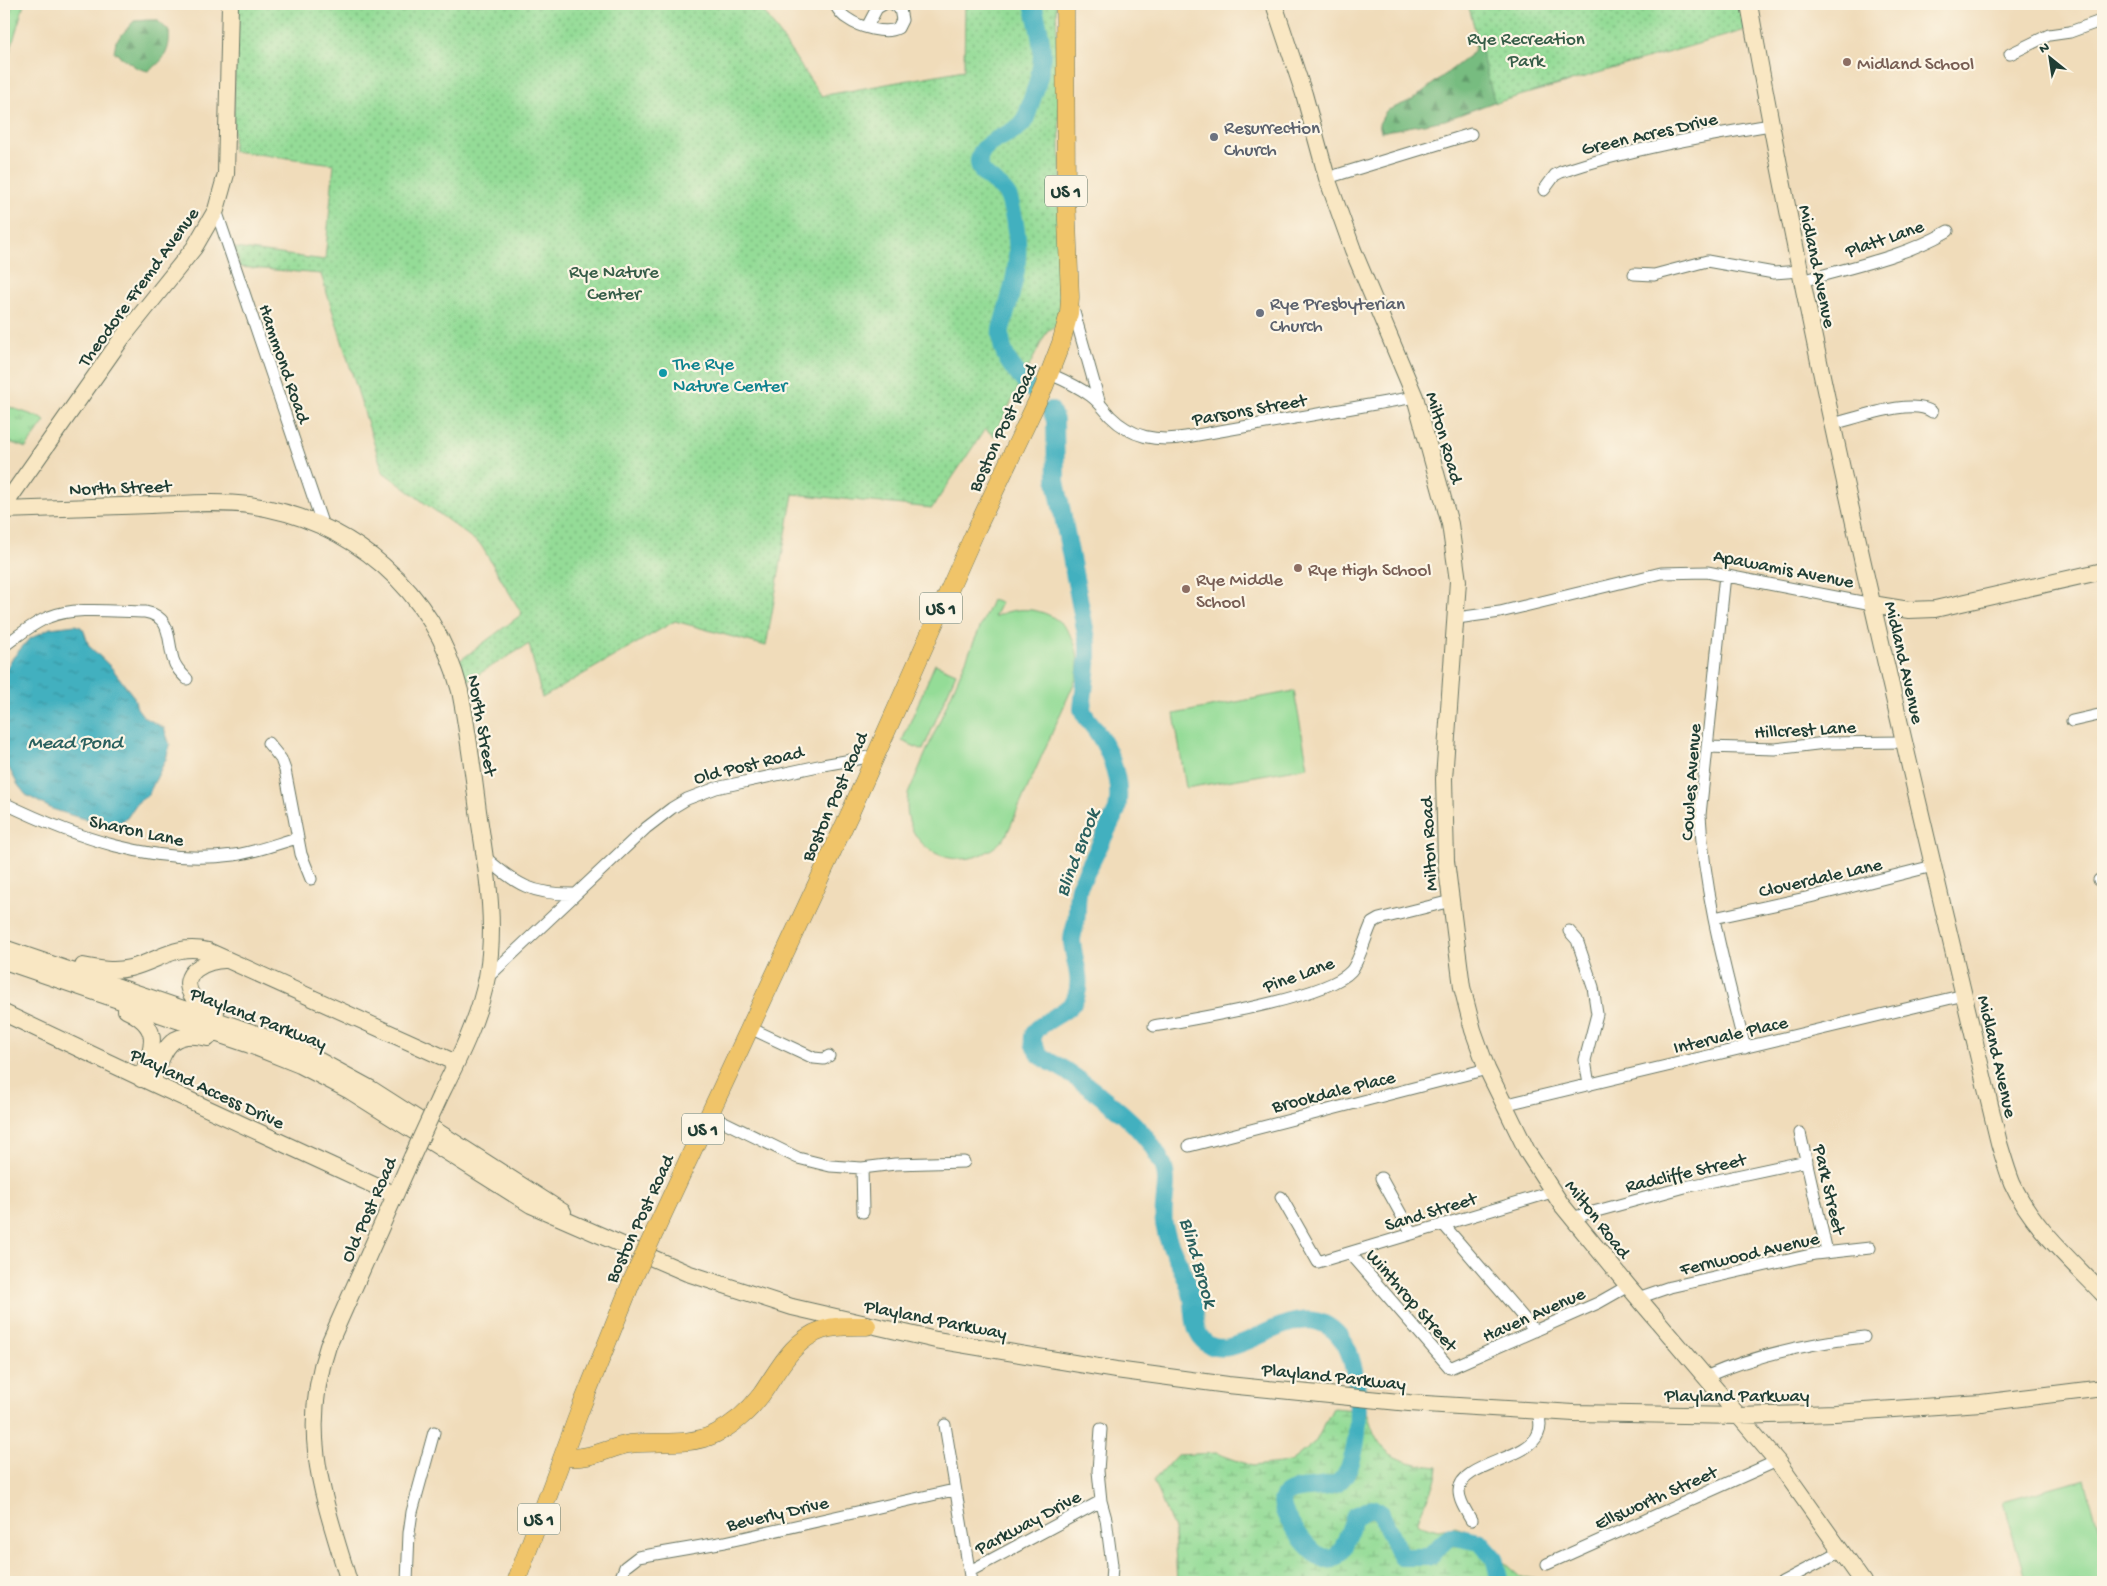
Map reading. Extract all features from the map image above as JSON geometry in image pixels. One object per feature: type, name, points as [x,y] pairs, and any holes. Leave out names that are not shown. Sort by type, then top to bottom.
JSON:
[{"type":"main road","name":"Boston Post Road","points":[[516,1582],[602,1353],[632,1281],[851,811],[874,756],[994,492],[1050,374],[1066,328],[1070,297],[1065,4]]},
{"type":"main road","points":[[563,1456],[587,1457],[633,1444],[690,1442],[715,1434],[746,1412],[785,1358],[802,1341],[811,1335],[835,1327],[867,1326]]},
{"type":"street","name":"Theodore Fremd Avenue","points":[[4,506],[122,338],[194,248],[216,210],[226,174],[230,4]]},
{"type":"street","points":[[835,4],[849,21],[887,31],[898,28],[902,20],[902,13],[893,4]]},
{"type":"street","points":[[867,26],[877,8],[884,4]]},
{"type":"street","name":"Milton Road","points":[[1274,4],[1304,94],[1327,178],[1353,250],[1415,397],[1451,533],[1458,580],[1457,618],[1444,779],[1445,852],[1462,987],[1472,1030],[1503,1105],[1528,1153],[1552,1192],[1571,1218],[1633,1292],[1778,1461],[1862,1582]]},
{"type":"street","name":"Midland Avenue","points":[[1749,4],[1770,125],[1832,424],[1904,742],[1999,1142],[2012,1183],[2021,1200],[2044,1231],[2103,1294]]},
{"type":"street","points":[[2010,54],[2049,35],[2070,32],[2103,20]]},
{"type":"street","name":"Green Acres Drive","points":[[1544,190],[1555,175],[1604,158],[1680,140],[1770,125]]},
{"type":"street","points":[[1327,178],[1472,134]]},
{"type":"street","name":"Hammond Road","points":[[216,210],[323,526]]},
{"type":"street","name":"Platt Lane","points":[[1801,276],[1908,250],[1933,240],[1948,231]]},
{"type":"street","points":[[1634,274],[1654,275],[1707,261],[1801,276]]},
{"type":"street","points":[[1070,297],[1100,404]]},
{"type":"street","name":"Parsons Street","points":[[1050,374],[1080,389],[1135,434],[1152,439],[1170,440],[1415,397]]},
{"type":"street","points":[[1832,424],[1917,406],[1927,408],[1932,412]]},
{"type":"street","name":"North Street","points":[[4,510],[230,503],[286,513],[305,518],[323,526],[368,553],[397,578],[421,607],[442,641],[456,675],[460,691],[485,857],[492,934],[487,978]]},
{"type":"street","name":"Apawamis Avenue","points":[[1457,618],[1528,606],[1661,573],[1707,572],[1909,610],[1935,609],[1981,600],[2103,571]]},
{"type":"street","name":"Cowles Avenue","points":[[1725,575],[1700,815],[1702,854],[1714,918],[1745,1048]]},
{"type":"street","points":[[4,646],[36,623],[51,616],[76,612],[145,612],[153,614],[164,623],[173,659],[187,678]]},
{"type":"street","points":[[2072,721],[2103,714]]},
{"type":"street","points":[[268,742],[281,759],[285,770],[300,854],[311,879]]},
{"type":"street","name":"Hillcrest Lane","points":[[1707,747],[1775,749],[1825,743],[1904,742]]},
{"type":"street","name":"Old Post Road","points":[[348,1582],[317,1468],[314,1432],[315,1400],[322,1363],[412,1157],[474,1022],[487,978],[646,828],[687,799],[732,784],[874,756]]},
{"type":"street","name":"Sharon Lane","points":[[4,802],[41,820],[86,837],[129,849],[170,856],[204,858],[237,855],[297,838]]},
{"type":"street","points":[[485,857],[520,885],[549,893],[576,894]]},
{"type":"street","name":"Cloverdale Lane","points":[[1714,918],[1810,897],[1933,866]]},
{"type":"street","name":"Pine Lane","points":[[1154,1026],[1286,999],[1335,982],[1351,971],[1372,923],[1379,919],[1451,902]]},
{"type":"street","points":[[1569,931],[1577,940],[1592,987],[1596,1014],[1586,1055],[1589,1085]]},
{"type":"street","name":"Playland Parkway","points":[[4,948],[272,1039],[314,1057],[371,1089],[539,1195],[582,1227]]},
{"type":"street","points":[[27,956],[109,970],[129,968],[170,952],[190,948],[208,951],[456,1063]]},
{"type":"street","points":[[231,961],[219,960],[202,964],[191,976],[189,983],[190,991],[200,1004],[272,1039]]},
{"type":"street","name":"Playland Parkway","points":[[4,961],[284,1058],[350,1091],[531,1205],[659,1262],[783,1305],[867,1326],[954,1343],[1116,1370],[1329,1395],[1538,1411],[1738,1416],[1936,1407],[2020,1399],[2103,1388]]},
{"type":"street","points":[[57,979],[135,1014],[150,1026],[153,1042],[147,1081]]},
{"type":"street","name":"Intervale Place","points":[[1503,1105],[1964,995]]},
{"type":"street","name":"Playland Access Drive","points":[[4,1013],[395,1196]]},
{"type":"street","points":[[750,1028],[814,1058],[824,1059],[829,1056]]},
{"type":"street","points":[[147,1081],[169,1044],[181,1036],[198,1036],[284,1058]]},
{"type":"street","name":"Brookdale Place","points":[[1189,1146],[1487,1069]]},
{"type":"street","points":[[710,1115],[798,1158],[830,1166],[862,1168],[895,1164],[964,1162]]},
{"type":"street","name":"Park Street","points":[[1800,1134],[1827,1252]]},
{"type":"street","name":"Radcliffe Street","points":[[1571,1218],[1685,1188],[1807,1162]]},
{"type":"street","points":[[862,1168],[863,1212]]},
{"type":"street","points":[[1381,1178],[1412,1234]]},
{"type":"street","name":"Sand Street","points":[[1281,1197],[1318,1262],[1552,1192]]},
{"type":"street","points":[[1443,1224],[1535,1331]]},
{"type":"street","name":"Fernwood Avenue","points":[[1633,1292],[1670,1287],[1827,1252],[1870,1248]]},
{"type":"street","name":"Winthrop Street","points":[[1350,1253],[1450,1368]]},
{"type":"street","name":"Haven Avenue","points":[[1450,1368],[1598,1303],[1633,1292]]},
{"type":"street","points":[[1705,1376],[1752,1359],[1824,1342],[1864,1337]]},
{"type":"street","points":[[1471,1520],[1459,1496],[1462,1482],[1474,1472],[1517,1452],[1536,1439],[1540,1426],[1538,1411]]},
{"type":"street","points":[[945,1425],[954,1490],[971,1576]]},
{"type":"street","points":[[1101,1430],[1098,1471],[1112,1565],[1111,1582]]},
{"type":"street","points":[[407,1582],[412,1512],[434,1432]]},
{"type":"street","name":"Ellsworth Street","points":[[1547,1564],[1778,1461]]},
{"type":"street","name":"Beverly Drive","points":[[619,1582],[625,1567],[638,1557],[725,1542],[954,1490]]},
{"type":"street","name":"Parkway Drive","points":[[971,1576],[1101,1501]]},
{"type":"street","points":[[1782,1582],[1841,1552]]},
{"type":"green space","points":[[13,4],[24,4],[4,72],[4,33]]},
{"type":"green space","name":"Rye Nature Center","points":[[236,4],[759,4],[821,96],[964,70],[965,4],[1056,4],[1064,281],[1060,323],[1047,331],[994,436],[985,429],[932,508],[793,494],[766,646],[675,621],[542,698],[529,644],[465,682],[458,662],[522,614],[481,545],[383,472],[321,274],[240,267],[235,248],[325,260],[334,164],[233,151]]},
{"type":"green space","name":"Rye Recreation Park","points":[[1468,4],[1744,4],[1749,29],[1495,103]]},
{"type":"green space","points":[[157,20],[169,31],[169,44],[162,59],[148,71],[137,68],[114,52],[116,41],[134,21]]},
{"type":"green space","points":[[1476,28],[1606,67],[1563,84],[1494,102],[1445,120],[1381,132],[1379,124],[1386,111],[1412,100],[1474,52]]},
{"type":"green space","points":[[4,405],[45,421],[26,448],[4,440]]},
{"type":"green space","points":[[992,600],[1001,603],[994,617],[1011,611],[1028,610],[1043,613],[1057,620],[1067,630],[1075,644],[1078,660],[1076,679],[1006,836],[990,850],[973,857],[956,859],[939,855],[925,846],[914,832],[908,815],[908,794]]},
{"type":"green space","points":[[935,664],[956,673],[923,750],[902,741]]},
{"type":"green space","points":[[1294,691],[1308,767],[1186,788],[1174,714]]},
{"type":"green space","points":[[1333,1408],[1367,1411],[1377,1438],[1390,1454],[1410,1462],[1438,1467],[1435,1482],[1417,1524],[1438,1530],[1455,1527],[1470,1532],[1521,1577],[1556,1582],[1177,1582],[1174,1529],[1153,1481],[1177,1455],[1216,1453],[1252,1466],[1290,1462],[1316,1441]]},
{"type":"green space","points":[[2085,1479],[2103,1545],[2103,1582],[2026,1582],[2003,1502]]},
{"type":"water","name":"Mead Pond","points":[[75,625],[81,627],[89,646],[111,667],[134,697],[137,708],[144,717],[164,728],[170,745],[166,759],[148,795],[137,803],[127,818],[118,823],[106,825],[74,816],[52,809],[26,795],[18,785],[4,759],[4,673],[11,660],[28,640],[50,628]]},
{"type":"waterway","name":"Blind Brook","points":[[1031,389],[1009,362],[1002,347],[1001,339],[1001,329],[1013,287],[1017,261],[1017,233],[1011,204],[1005,191],[985,175],[979,165],[979,159],[985,147],[1017,128],[1022,124],[1027,115],[1042,62],[1041,41],[1033,4]]},
{"type":"waterway","name":"Blind Brook","points":[[1051,410],[1055,420],[1056,481],[1088,644],[1082,709],[1111,759],[1117,780],[1118,800],[1117,810],[1079,887],[1077,917],[1072,936],[1078,977],[1075,999],[1065,1010],[1037,1030],[1033,1035],[1034,1046],[1043,1058],[1066,1071],[1124,1115],[1145,1136],[1158,1155],[1166,1176],[1163,1216],[1166,1234],[1190,1287],[1196,1328],[1206,1343],[1220,1348],[1236,1345],[1292,1322],[1311,1320],[1329,1327],[1345,1344],[1350,1357],[1357,1393],[1357,1435],[1354,1454],[1348,1470],[1340,1481],[1322,1487],[1299,1489],[1290,1492],[1284,1497],[1283,1506],[1288,1519],[1303,1541],[1323,1559],[1335,1558],[1343,1548],[1355,1516],[1372,1508],[1381,1514],[1401,1557],[1428,1557],[1450,1536],[1480,1542],[1494,1558],[1500,1582]]},
{"type":"railway","points":[[4,16],[8,4]]},
{"type":"place","name":"Midland School","points":[[1847,62]]},
{"type":"place","name":"Resurrection Church","points":[[1214,137]]},
{"type":"place","name":"Rye Presbyterian Church","points":[[1260,313]]},
{"type":"place","name":"The Rye Nature Center","points":[[663,373]]},
{"type":"place","name":"Rye High School","points":[[1298,568]]},
{"type":"place","name":"Rye Middle School","points":[[1186,589]]}]
